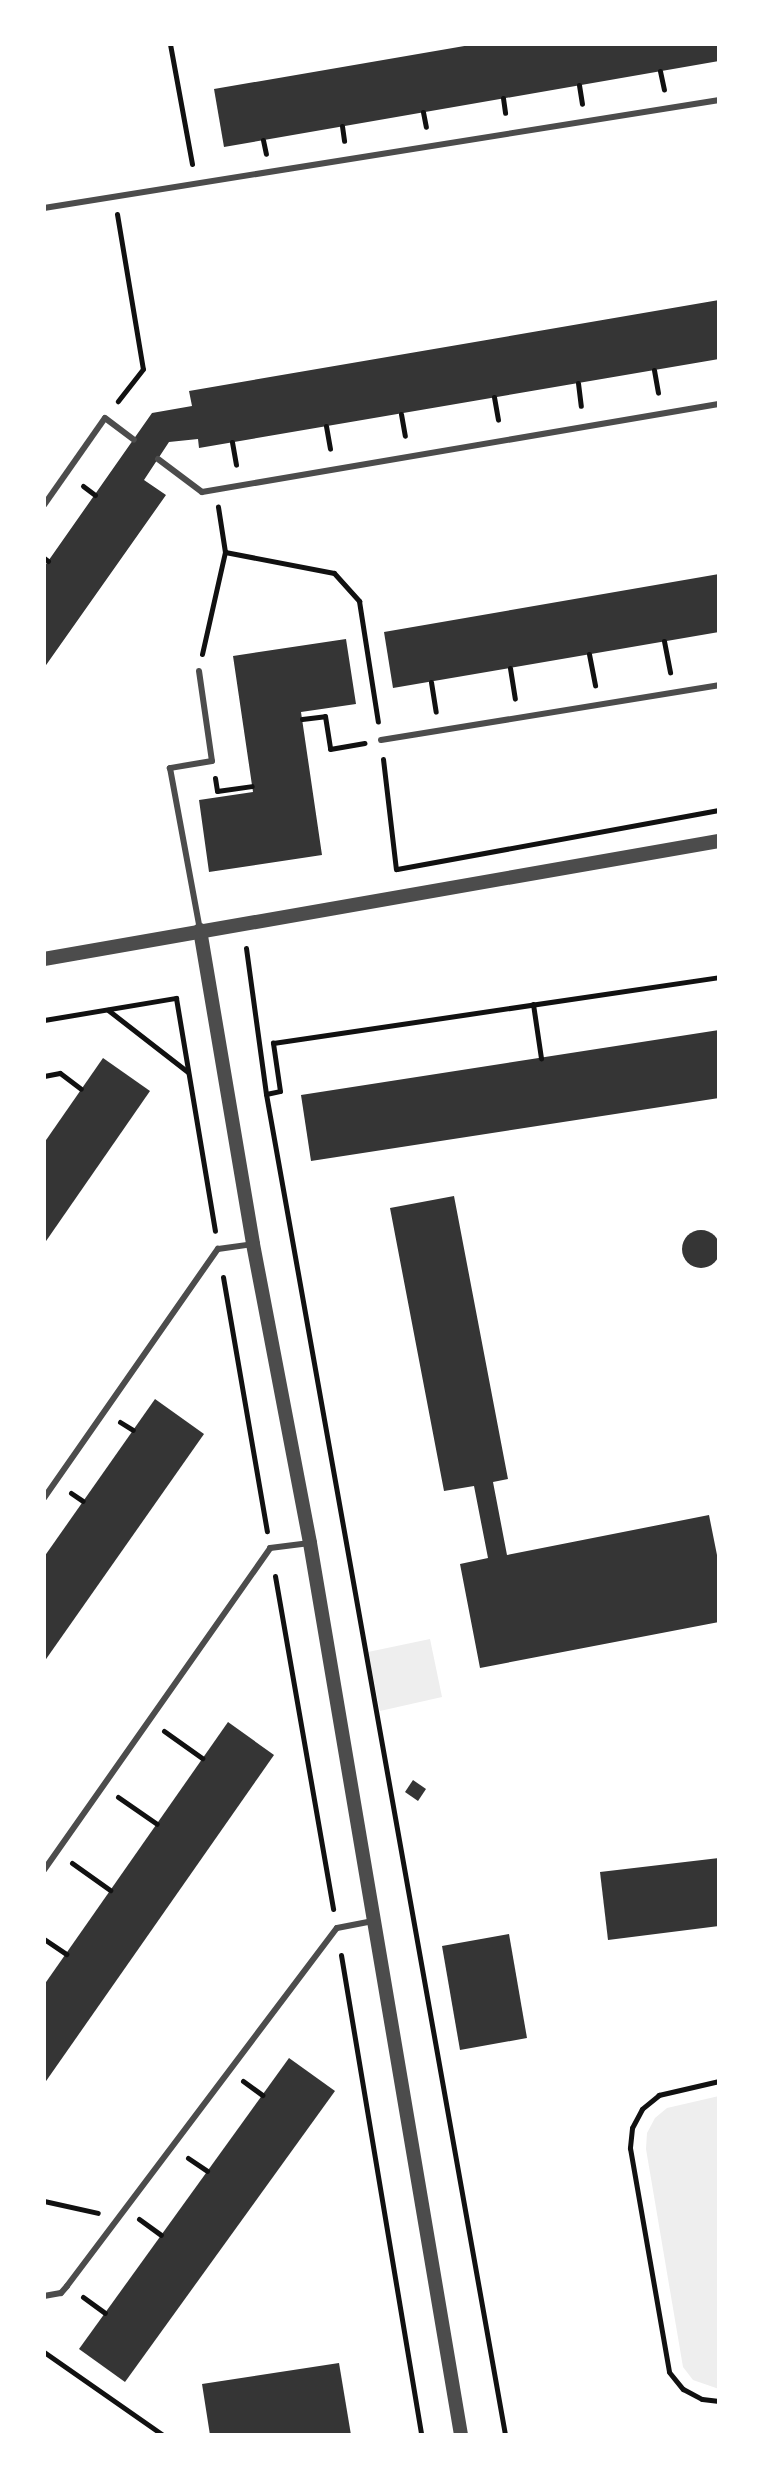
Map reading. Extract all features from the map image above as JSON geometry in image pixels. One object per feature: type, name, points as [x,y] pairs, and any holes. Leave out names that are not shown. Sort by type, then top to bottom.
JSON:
[{"type":"street","points":[[44,959],[719,841]]},
{"type":"street","points":[[200,930],[253,1244],[310,1543],[461,2435]]},
{"type":"lane","points":[[44,208],[719,100]]},
{"type":"lane","points":[[158,459],[202,492],[719,404]]},
{"type":"lane","points":[[44,505],[105,418],[134,440]]},
{"type":"lane","points":[[199,671],[212,761],[170,768],[200,930]]},
{"type":"lane","points":[[381,740],[719,685]]},
{"type":"lane","points":[[44,1498],[218,1249],[253,1244]]},
{"type":"lane","points":[[44,1870],[147,1719],[270,1548],[310,1543]]},
{"type":"lane","points":[[44,2296],[61,2293],[337,1928],[374,1921]]},
{"type":"path","points":[[170,44],[196,185]]},
{"type":"path","points":[[105,418],[143,369],[115,198]]},
{"type":"path","points":[[199,671],[225,552],[215,490]]},
{"type":"path","points":[[225,552],[334,573],[359,601],[381,740],[396,869]]},
{"type":"path","points":[[664,641],[674,692]]},
{"type":"path","points":[[589,654],[599,705]]},
{"type":"path","points":[[510,668],[518,718]]},
{"type":"path","points":[[431,682],[439,731]]},
{"type":"path","points":[[302,719],[325,716],[330,749],[381,740]]},
{"type":"path","points":[[212,761],[217,791],[252,786]]},
{"type":"path","points":[[243,923],[266,1094],[505,2435]]},
{"type":"path","points":[[266,1094],[280,1091],[273,1043],[719,977]]},
{"type":"path","points":[[44,1020],[176,998],[337,1928],[421,2435]]},
{"type":"path","points":[[533,1004],[541,1058]]},
{"type":"path","points":[[108,1010],[189,1073]]},
{"type":"path","points":[[44,1076],[60,1073],[81,1089]]},
{"type":"path","points":[[147,1719],[202,1758]]},
{"type":"path","points":[[102,1785],[157,1824]]},
{"type":"path","points":[[56,1852],[110,1890]]},
{"type":"path","points":[[44,1939],[66,1954]]},
{"type":"path","points":[[719,2081],[659,2095],[642,2109],[632,2128],[630,2148],[669,2372],[683,2389],[702,2399],[719,2401]]},
{"type":"path","points":[[44,2201],[119,2218]]},
{"type":"path","points":[[44,2352],[163,2435]]},
{"type":"shaded area","points":[[430,1639],[442,1697],[380,1711],[368,1652]]},
{"type":"shaded area","points":[[719,2096],[719,2389],[693,2380],[683,2367],[646,2149],[647,2133],[655,2118],[667,2108]]},
{"type":"building","points":[[476,44],[719,44],[719,61],[224,147],[214,89]]},
{"type":"building","points":[[719,300],[719,359],[199,448],[198,439],[169,442],[144,480],[166,495],[44,668],[44,567],[152,413],[192,406],[189,391]]},
{"type":"building","points":[[719,574],[719,632],[393,688],[384,632]]},
{"type":"building","points":[[346,639],[356,704],[301,712],[322,855],[209,872],[199,800],[253,792],[233,656]]},
{"type":"building","points":[[719,1030],[719,1098],[311,1161],[301,1095]]},
{"type":"building","points":[[103,1058],[150,1091],[44,1244],[44,1143]]},
{"type":"building","points":[[454,1196],[508,1479],[493,1482],[507,1555],[709,1515],[719,1565],[719,1622],[480,1668],[460,1564],[488,1558],[474,1486],[444,1491],[390,1208]]},
{"type":"building","points":[[701,1230],[714,1236],[720,1249],[714,1262],[701,1268],[688,1262],[682,1249],[688,1236]]},
{"type":"building","points":[[155,1399],[204,1434],[44,1662],[44,1557]]},
{"type":"building","points":[[228,1722],[274,1755],[44,2084],[44,1985]]},
{"type":"building","points":[[413,1780],[426,1789],[418,1801],[405,1792]]},
{"type":"building","points":[[719,1858],[719,1926],[608,1940],[600,1872]]},
{"type":"building","points":[[509,1934],[527,2038],[460,2050],[442,1946]]},
{"type":"building","points":[[289,2058],[335,2091],[125,2382],[79,2349]]},
{"type":"building","points":[[339,2363],[351,2435],[210,2435],[202,2384]]}]
